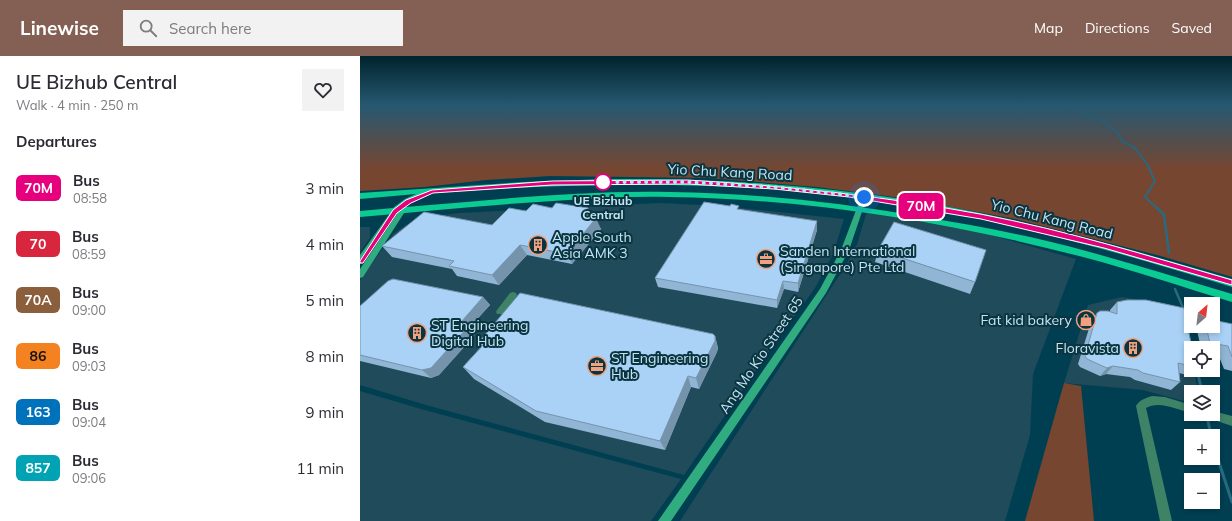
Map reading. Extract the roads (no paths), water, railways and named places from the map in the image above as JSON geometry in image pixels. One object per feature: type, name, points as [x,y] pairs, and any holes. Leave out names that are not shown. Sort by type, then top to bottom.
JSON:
[{"type":"main road","name":"Yio Chu Kang Road","points":[[360,196],[552,183],[688,182],[774,187],[864,197],[981,216],[1105,246],[1232,283]]},
{"type":"main road","points":[[376,195],[393,199],[400,209],[432,192]]},
{"type":"main road","name":"Yio Chu Kang Road","points":[[360,214],[400,209],[508,201],[670,194],[757,198],[860,209],[979,228],[1085,254],[1232,298]]},
{"type":"street","name":"Ang Mo Kio Street 65","points":[[664,521],[823,291],[845,250],[864,197]]},
{"type":"street","points":[[360,261],[400,209]]},
{"type":"street","points":[[360,275],[400,209]]},
{"type":"street","points":[[500,312],[513,295]]},
{"type":"street","points":[[1166,521],[1141,406],[1146,401],[1154,400],[1184,407]]},
{"type":"street","points":[[1220,417],[1232,421]]},
{"type":"waterway","points":[[1110,127],[1118,133],[1122,141],[1135,148],[1147,164],[1155,181],[1145,197],[1158,209]]},
{"type":"waterway","points":[[1158,209],[1164,215],[1169,253]]},
{"type":"waterway","points":[[1175,289],[1184,310]]},
{"type":"waterway","points":[[1199,377],[1200,385]]},
{"type":"waterway","points":[[1208,421],[1210,429]]},
{"type":"waterway","points":[[1220,465],[1232,502]]},
{"type":"place","name":"UE Bizhub Central","points":[[603,182]]},
{"type":"place","name":"Apple South Asia AMK 3","points":[[538,245]]},
{"type":"place","name":"Sanden International (Singapore) Pte Ltd","points":[[766,259]]},
{"type":"place","name":"Fat kid bakery","points":[[1086,320]]},
{"type":"place","name":"ST Engineering Digital Hub","points":[[417,333]]},
{"type":"place","name":"Floravista","points":[[1133,348]]},
{"type":"place","name":"ST Engineering Hub","points":[[597,366]]}]
